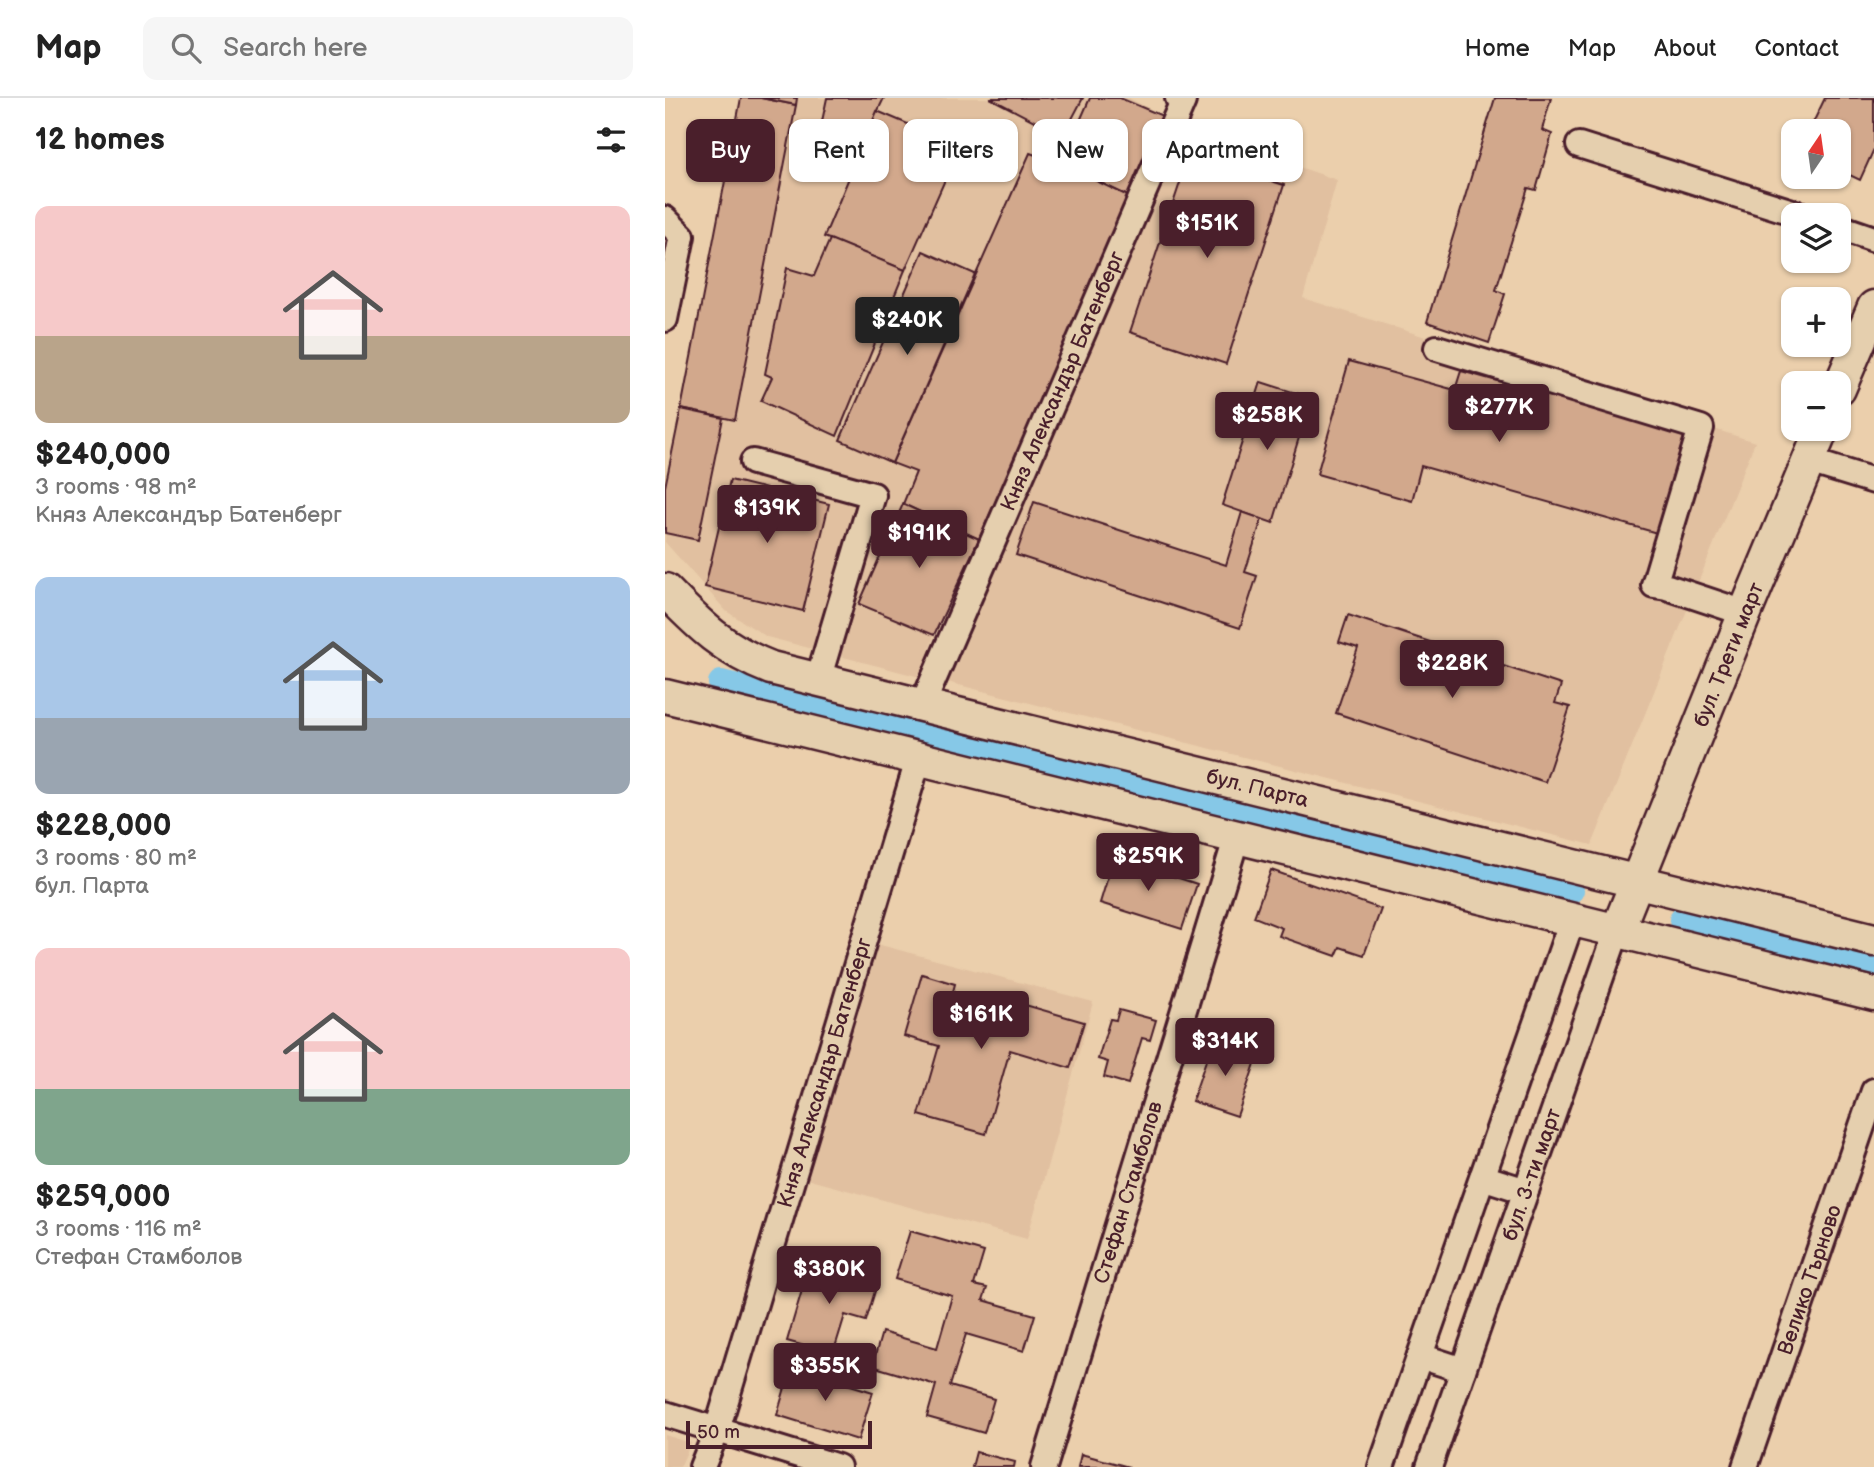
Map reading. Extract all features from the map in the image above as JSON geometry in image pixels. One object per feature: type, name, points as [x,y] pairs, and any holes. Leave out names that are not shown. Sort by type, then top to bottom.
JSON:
[{"type":"main road","points":[[1847,371],[1874,307]]},
{"type":"main road","name":"бул. Трети март","points":[[1637,882],[1817,441]]},
{"type":"main road","name":"бул. Парта","points":[[665,590],[718,641],[744,657],[771,668],[1874,940]]},
{"type":"main road","points":[[665,696],[1874,994]]},
{"type":"main road","name":"бул. 3-ти март","points":[[1617,931],[1637,882]]},
{"type":"street","name":"Княз Александър Батенберг","points":[[922,706],[1183,101],[1178,98]]},
{"type":"street","points":[[1579,145],[1781,208]]},
{"type":"street","points":[[665,219],[682,236],[665,319]]},
{"type":"street","points":[[1851,231],[1874,239]]},
{"type":"street","points":[[1437,348],[1701,428],[1654,585],[1745,613]]},
{"type":"street","points":[[1809,461],[1874,481]]},
{"type":"street","points":[[753,462],[873,495],[818,680]]},
{"type":"street","name":"Княз Александър Батенберг","points":[[702,1467],[717,1430],[919,757]]},
{"type":"street","name":"Стефан Стамболов","points":[[1044,1467],[1237,836]]},
{"type":"street","points":[[1381,1467],[1572,919]]},
{"type":"street","name":"бул. 3-ти март","points":[[1429,1467],[1617,931]]},
{"type":"street","name":"Велико Търново","points":[[1745,1467],[1874,1091]]},
{"type":"street","points":[[1482,1177],[1526,1191]]},
{"type":"street","points":[[1420,1356],[1463,1370]]},
{"type":"street","points":[[665,1413],[838,1467]]},
{"type":"shaded area","points":[[741,98],[1129,98],[1165,117],[1142,119],[1142,169],[934,635],[920,677],[767,637],[726,611],[665,542],[665,486],[725,182],[775,182],[775,119],[737,119]]},
{"type":"shaded area","points":[[1303,168],[1337,180],[1303,298],[1755,442],[1592,845],[943,681],[1160,182],[1303,182]]},
{"type":"shaded area","points":[[873,943],[1093,1002],[1027,1239],[806,1179]]},
{"type":"shaded area","points":[[665,1435],[691,1443],[680,1467],[665,1467]]},
{"type":"building","points":[[741,98],[761,98],[796,105],[793,119],[789,119],[789,141],[735,420],[681,409],[725,182],[775,182],[775,119],[737,119]]},
{"type":"building","points":[[761,98],[797,98],[796,105]]},
{"type":"building","points":[[827,98],[884,98],[874,119],[822,119]]},
{"type":"building","points":[[990,98],[1083,98],[1072,119],[1032,120]]},
{"type":"building","points":[[1090,98],[1120,98],[1165,117],[1142,119],[1142,170],[1130,197],[1099,182],[1128,182],[1128,119],[1081,119]]},
{"type":"building","points":[[1495,98],[1551,98],[1542,130],[1552,134],[1536,190],[1528,188],[1496,290],[1505,294],[1489,343],[1427,322]]},
{"type":"building","points":[[1825,98],[1874,98],[1874,149],[1860,180],[1851,176],[1851,119],[1815,119]]},
{"type":"building","points":[[877,111],[903,122],[903,182],[944,182],[905,270],[824,237],[847,182],[889,182],[889,119],[874,119]]},
{"type":"building","points":[[1030,153],[1032,182],[1099,182],[1130,197],[979,539],[903,504],[916,472],[892,463]]},
{"type":"building","points":[[1180,182],[1274,182],[1284,185],[1226,364],[1130,332]]},
{"type":"building","points":[[830,239],[905,270],[837,436],[761,401],[772,377],[765,374],[787,268],[814,276]]},
{"type":"building","points":[[923,251],[975,274],[892,463],[840,440]]},
{"type":"building","points":[[1349,361],[1455,390],[1461,371],[1685,433],[1657,533],[1421,466],[1412,501],[1317,474]]},
{"type":"building","points":[[1261,382],[1311,398],[1273,523],[1222,505]]},
{"type":"building","points":[[681,409],[723,418],[698,540],[665,533],[665,487]]},
{"type":"building","points":[[730,480],[829,504],[803,611],[705,587]]},
{"type":"building","points":[[1034,502],[1226,565],[1242,512],[1262,519],[1245,572],[1257,576],[1240,628],[1016,555]]},
{"type":"building","points":[[903,504],[979,539],[934,635],[859,604]]},
{"type":"building","points":[[1348,615],[1561,685],[1555,703],[1570,707],[1545,782],[1336,713],[1358,648],[1339,642]]},
{"type":"building","points":[[1114,857],[1197,884],[1182,929],[1100,903]]},
{"type":"building","points":[[1271,870],[1381,909],[1364,955],[1340,947],[1336,956],[1279,936],[1282,928],[1254,917]]},
{"type":"building","points":[[922,974],[955,984],[948,1011],[994,1024],[1001,998],[1084,1022],[1070,1068],[1010,1050],[986,1134],[919,1115],[939,1046],[904,1036]]},
{"type":"building","points":[[1119,1010],[1156,1020],[1150,1040],[1142,1038],[1128,1084],[1104,1077],[1108,1062],[1098,1059],[1110,1019],[1116,1020]]},
{"type":"building","points":[[1213,1040],[1258,1055],[1237,1116],[1192,1101]]},
{"type":"building","points":[[910,1231],[984,1252],[974,1285],[987,1288],[983,1300],[1035,1315],[1024,1351],[966,1334],[950,1386],[994,1399],[984,1433],[927,1417],[936,1385],[872,1366],[882,1332],[937,1348],[952,1296],[895,1279]]},
{"type":"building","points":[[810,1263],[878,1281],[866,1321],[845,1315],[833,1354],[787,1341]]},
{"type":"building","points":[[791,1367],[873,1392],[858,1440],[777,1415]]},
{"type":"building","points":[[976,1452],[1015,1462],[1014,1467],[972,1467]]},
{"type":"building","points":[[1081,1454],[1129,1467],[1078,1467]]},
{"type":"waterway","points":[[721,683],[1571,890]]},
{"type":"waterway","points":[[1682,920],[1874,967]]}]
